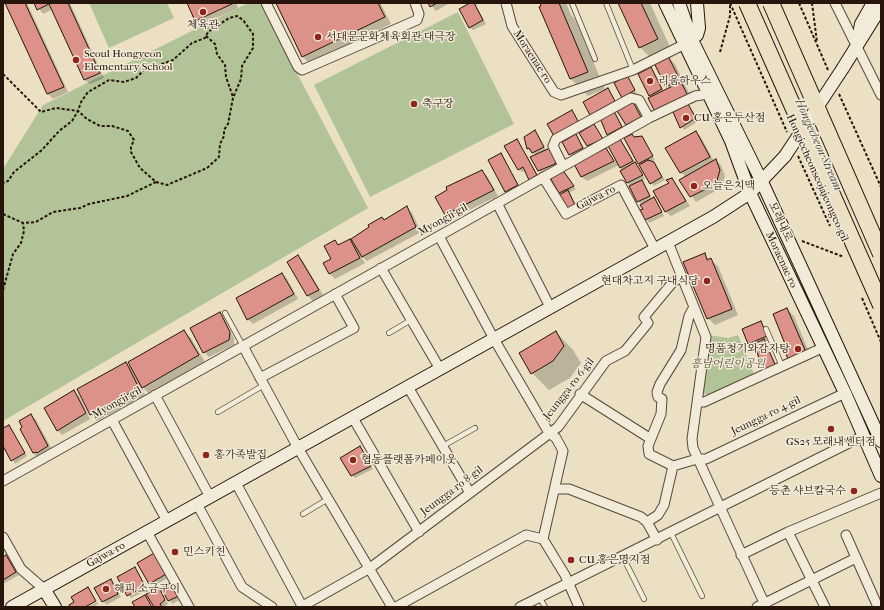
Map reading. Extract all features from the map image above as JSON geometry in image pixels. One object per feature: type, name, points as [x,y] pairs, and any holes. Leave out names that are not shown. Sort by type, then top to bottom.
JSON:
[{"type":"highway","points":[[747,3],[881,305]]},
{"type":"highway","points":[[771,3],[881,254]]},
{"type":"main road","name":"Moraenae-ro","points":[[665,3],[688,42],[708,94],[731,141],[750,193],[844,393],[881,476]]},
{"type":"main road","name":"모래내로","points":[[679,3],[688,42],[762,182],[881,441]]},
{"type":"main road","points":[[688,42],[698,35],[699,28],[697,3]]},
{"type":"main road","points":[[856,46],[860,24],[873,3]]},
{"type":"main road","points":[[856,46],[881,7]]},
{"type":"main road","name":"Gajwa-ro","points":[[12,607],[713,217],[750,193],[790,153],[856,46]]},
{"type":"main road","points":[[44,589],[55,607]]},
{"type":"street","points":[[266,3],[298,67],[302,70],[417,20],[419,14],[415,3]]},
{"type":"street","name":"Moraenae-ro","points":[[506,3],[512,26],[557,94],[565,95],[633,70],[688,42]]},
{"type":"street","points":[[835,3],[881,95]]},
{"type":"street","name":"Myongji-gil","points":[[3,481],[649,118],[695,96],[708,94]]},
{"type":"street","points":[[563,166],[553,146],[556,139],[631,98],[639,100],[649,118]]},
{"type":"street","name":"Gajwa-ro","points":[[543,178],[566,214],[621,185],[655,249]]},
{"type":"street","points":[[497,203],[550,307]]},
{"type":"street","points":[[439,236],[494,339]]},
{"type":"street","points":[[668,242],[706,340],[692,444],[697,459],[741,555],[762,606],[856,558]]},
{"type":"street","points":[[382,268],[440,369]]},
{"type":"street","name":"Jeungga-ro 6-gil","points":[[549,433],[558,427],[580,394],[606,361],[625,351],[648,323],[644,317],[673,282],[682,276]]},
{"type":"street","points":[[262,382],[354,328],[335,294]]},
{"type":"street","points":[[647,522],[658,515],[664,505],[673,466],[649,454],[648,446],[661,414],[662,399],[658,397],[657,392],[660,384],[681,350],[689,316],[694,307]]},
{"type":"street","name":"Jeungga-ro 6-gil","points":[[494,339],[549,433],[556,438],[563,451],[543,539]]},
{"type":"street","points":[[243,346],[298,448],[392,607]]},
{"type":"street","points":[[698,402],[704,402],[822,348]]},
{"type":"street","points":[[408,387],[470,493]]},
{"type":"street","name":"Jeungga-ro 4-gil","points":[[673,466],[697,459],[706,459],[844,393]]},
{"type":"street","points":[[580,394],[651,439]]},
{"type":"street","points":[[155,395],[210,497]]},
{"type":"street","points":[[353,418],[419,532]]},
{"type":"street","points":[[112,420],[167,521]]},
{"type":"street","name":"Jeungga-ro 8-gil","points":[[301,607],[370,568],[549,433]]},
{"type":"street","points":[[520,607],[569,584],[863,436]]},
{"type":"street","points":[[236,483],[301,607]]},
{"type":"street","points":[[554,489],[570,489],[641,517],[647,522],[657,540]]},
{"type":"street","points":[[741,555],[788,532],[881,492]]},
{"type":"street","points":[[197,504],[242,587],[272,607]]},
{"type":"street","points":[[147,532],[187,606]]},
{"type":"street","points":[[788,532],[825,607]]},
{"type":"street","points":[[396,607],[526,535],[543,539],[569,584],[579,607]]},
{"type":"street","points":[[846,535],[878,607]]},
{"type":"street","points":[[3,537],[6,548],[26,575],[44,589]]},
{"type":"lane","points":[[572,3],[595,59]]},
{"type":"lane","points":[[606,3],[633,70]]},
{"type":"lane","points":[[224,313],[243,346]]},
{"type":"lane","points":[[389,333],[411,320]]},
{"type":"lane","points":[[766,330],[782,366]]},
{"type":"lane","points":[[218,412],[262,382]]},
{"type":"lane","points":[[443,446],[475,428]]},
{"type":"lane","points":[[303,514],[328,499]]},
{"type":"lane","points":[[671,533],[702,596]]},
{"type":"lane","points":[[623,557],[644,599]]},
{"type":"lane","points":[[540,598],[545,607]]},
{"type":"path","name":"Hongjecheonseojajeongeo-gil","points":[[730,3],[737,22],[789,136]]},
{"type":"path","points":[[720,52],[730,16],[730,3]]},
{"type":"path","points":[[812,3],[817,45]]},
{"type":"path","points":[[3,74],[41,112],[56,108],[78,111],[87,120],[100,126],[112,126],[128,131],[134,140],[131,147],[134,158],[140,168],[156,182],[167,185],[207,168],[219,157],[220,144],[224,136],[224,130],[228,124],[233,98],[240,79],[242,66],[253,48],[253,34],[243,20],[237,16],[229,18],[208,32],[206,36],[192,43],[173,60],[143,71],[136,78],[124,82],[109,80],[88,92],[78,111],[72,121],[59,131],[42,150],[14,172],[8,181],[3,183]]},
{"type":"path","points":[[206,36],[215,44],[217,54],[225,65],[226,77],[233,98]]},
{"type":"path","name":"Hongjecheonseojajeongeo-gil","points":[[790,153],[831,228]]},
{"type":"path","points":[[3,214],[23,223],[36,222],[53,212],[80,208],[89,204],[127,196],[156,182]]},
{"type":"path","points":[[3,290],[12,254],[21,243],[24,231],[23,223]]},
{"type":"path","points":[[802,241],[844,257]]},
{"type":"path","name":"Hongjecheonseojajeongeo-gil","points":[[841,250],[847,263]]},
{"type":"path","points":[[861,295],[881,342]]},
{"type":"green space","points":[[89,3],[167,3],[174,18],[109,48]]},
{"type":"green space","points":[[248,3],[260,3],[368,208],[3,421],[3,169],[43,105]]},
{"type":"green space","name":"축구장","points":[[458,12],[514,124],[370,197],[314,85]]},
{"type":"green space","name":"흥남어린이공원","points":[[709,335],[728,338],[738,335],[754,374],[707,395],[703,393],[710,346],[708,344]]},
{"type":"pier","points":[[740,3],[785,3],[881,223],[881,322]]},
{"type":"building","points":[[5,3],[25,3],[64,87],[47,94]]},
{"type":"building","points":[[34,3],[68,3],[100,73],[84,80],[49,4],[37,10]]},
{"type":"building","name":"체육관","points":[[187,3],[234,3],[195,21]]},
{"type":"building","name":"서대문문화체육회관 대극장","points":[[276,3],[378,3],[385,17],[302,57]]},
{"type":"building","points":[[428,3],[437,3],[430,7]]},
{"type":"building","points":[[470,3],[474,3],[483,20],[469,28],[459,9]]},
{"type":"building","points":[[540,3],[559,3],[588,72],[570,79],[539,7],[541,6]]},
{"type":"building","points":[[618,3],[641,3],[658,39],[639,48]]},
{"type":"building","points":[[668,56],[680,80],[666,87],[654,63]]},
{"type":"building","name":"리움하우스","points":[[651,67],[662,89],[649,96],[638,74]]},
{"type":"building","points":[[627,75],[635,90],[622,98],[614,83]]},
{"type":"building","points":[[681,82],[688,96],[655,112],[648,98]]},
{"type":"building","points":[[608,88],[615,101],[590,115],[583,102]]},
{"type":"building","points":[[633,102],[641,117],[626,125],[617,111]]},
{"type":"building","points":[[688,104],[696,118],[680,128],[673,112]]},
{"type":"building","points":[[572,110],[579,123],[554,136],[547,124]]},
{"type":"building","points":[[614,111],[622,127],[607,135],[600,118]]},
{"type":"building","points":[[594,124],[603,139],[587,146],[579,133]]},
{"type":"building","points":[[535,130],[544,147],[532,153],[529,148],[527,149],[524,137]]},
{"type":"building","points":[[696,131],[710,157],[680,173],[665,148]]},
{"type":"building","points":[[576,134],[583,148],[569,155],[562,142]]},
{"type":"building","points":[[632,134],[634,137],[642,136],[653,156],[638,164],[624,138]]},
{"type":"building","points":[[517,139],[537,175],[529,180],[523,167],[518,170],[504,146]]},
{"type":"building","points":[[620,139],[633,161],[620,168],[608,146]]},
{"type":"building","points":[[550,148],[556,160],[555,164],[538,171],[530,157]]},
{"type":"building","points":[[606,148],[614,161],[581,177],[574,164]]},
{"type":"building","points":[[501,153],[518,185],[505,192],[488,160]]},
{"type":"building","points":[[716,159],[720,170],[716,184],[690,197],[679,180]]},
{"type":"building","points":[[648,160],[654,162],[662,177],[650,184],[639,165]]},
{"type":"building","points":[[635,162],[643,175],[627,183],[620,171]]},
{"type":"building","points":[[562,169],[574,186],[559,193],[549,176]]},
{"type":"building","points":[[482,170],[494,190],[445,215],[435,197],[447,190],[446,187]]},
{"type":"building","points":[[672,178],[686,201],[665,212],[653,191],[669,183],[666,180]]},
{"type":"building","points":[[642,180],[650,196],[637,202],[629,186]]},
{"type":"building","points":[[568,190],[575,205],[568,210],[559,195]]},
{"type":"building","points":[[654,197],[662,212],[645,220],[640,210],[643,209],[640,205]]},
{"type":"building","points":[[407,206],[416,227],[362,257],[351,239],[369,227],[368,225],[382,217],[384,220]]},
{"type":"building","points":[[350,239],[360,258],[329,274],[323,263],[331,259],[324,246],[335,240],[338,245]]},
{"type":"building","points":[[705,253],[707,260],[711,258],[732,309],[707,319],[683,262]]},
{"type":"building","points":[[298,255],[319,290],[307,296],[287,262]]},
{"type":"building","points":[[282,273],[294,294],[247,320],[236,298]]},
{"type":"building","points":[[787,308],[806,352],[788,359],[782,344],[785,344],[773,314]]},
{"type":"building","points":[[220,312],[230,332],[229,340],[203,353],[190,328]]},
{"type":"building","points":[[761,321],[767,336],[748,344],[742,329]]},
{"type":"building","points":[[184,330],[199,355],[142,388],[128,362]]},
{"type":"building","points":[[556,331],[564,346],[553,361],[531,374],[519,353]]},
{"type":"building","points":[[764,339],[776,367],[764,372],[754,344]]},
{"type":"building","points":[[126,362],[139,388],[90,415],[77,389]]},
{"type":"building","points":[[74,390],[86,413],[57,431],[44,408]]},
{"type":"building","points":[[31,414],[48,446],[37,453],[33,453],[20,429],[22,427],[19,421]]},
{"type":"building","points":[[9,425],[25,453],[11,461],[3,446],[3,428]]},
{"type":"building","points":[[360,446],[371,466],[351,476],[340,458]]},
{"type":"building","points":[[156,552],[168,573],[149,584],[137,563]]},
{"type":"building","points":[[6,555],[16,572],[3,580],[3,557]]},
{"type":"building","points":[[135,567],[145,586],[127,596],[117,577]]},
{"type":"building","points":[[111,579],[118,594],[102,602],[94,588]]},
{"type":"building","points":[[172,582],[179,596],[168,601],[161,588]]},
{"type":"building","points":[[88,587],[96,601],[85,607],[70,607],[69,605],[74,602],[71,597]]},
{"type":"building","points":[[159,587],[165,600],[160,604],[162,607],[154,607],[146,594]]},
{"type":"building","points":[[145,595],[152,607],[135,607],[132,602]]},
{"type":"place","name":"체육관","points":[[203,12]]},
{"type":"place","name":"서대문문화체육회관 대극장","points":[[318,37]]},
{"type":"place","name":"Seoul Hongyeon Elementary School","points":[[76,60]]},
{"type":"place","name":"리움하우스","points":[[650,81]]},
{"type":"place","name":"축구장","points":[[414,104]]},
{"type":"place","name":"CU 홍은두산점","points":[[686,118]]},
{"type":"place","name":"오늘은치맥","points":[[694,186]]},
{"type":"place","name":"현대차고지 구내식당","points":[[707,281]]},
{"type":"place","name":"명품청기와감자탕","points":[[798,349]]},
{"type":"place","name":"GS25 모래내센터점","points":[[831,429]]},
{"type":"place","name":"홍가족발집","points":[[206,455]]},
{"type":"place","name":"협동플랫폼카페이웃","points":[[353,460]]},
{"type":"place","name":"등촌 샤브칼국수","points":[[854,491]]},
{"type":"place","name":"민스키친","points":[[175,552]]},
{"type":"place","name":"CU 홍은명지점","points":[[571,560]]},
{"type":"place","name":"해피 소금구이","points":[[106,589]]},
{"type":"water label","name":"Hongjecheon Stream","points":[[818,145]]}]
